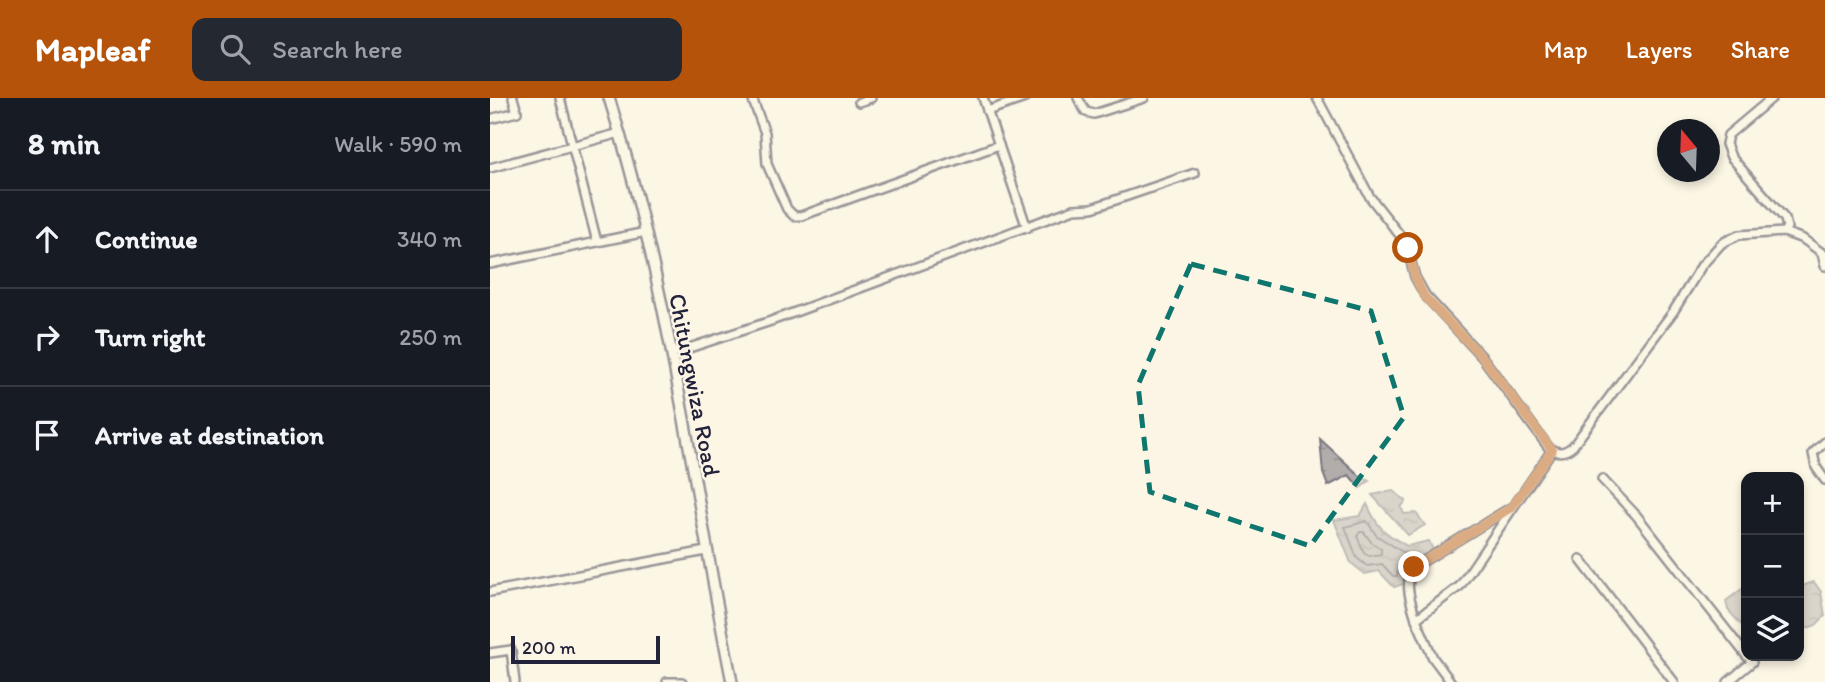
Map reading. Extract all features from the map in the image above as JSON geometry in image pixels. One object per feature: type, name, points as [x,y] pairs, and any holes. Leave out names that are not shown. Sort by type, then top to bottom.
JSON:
[{"type":"main road","name":"Chitungwiza Road","points":[[609,98],[646,232],[732,682]]},
{"type":"street","points":[[490,120],[517,112],[513,98]]},
{"type":"street","points":[[560,98],[597,242]]},
{"type":"street","points":[[752,98],[765,133],[767,164],[787,209],[794,216],[801,216],[999,145]]},
{"type":"street","points":[[859,102],[871,98]]},
{"type":"street","points":[[983,98],[1027,228]]},
{"type":"street","points":[[987,111],[1025,98]]},
{"type":"street","points":[[1078,98],[1086,112],[1094,114],[1144,98]]},
{"type":"street","points":[[1317,98],[1370,197],[1406,243],[1415,277],[1424,296],[1483,358],[1552,450],[1565,452],[1573,446],[1673,312],[1702,265],[1715,250],[1739,235],[1784,232],[1803,239],[1824,254],[1825,266]]},
{"type":"street","points":[[1772,98],[1728,135],[1726,144],[1731,157],[1785,219],[1787,227],[1784,232]]},
{"type":"street","points":[[490,168],[620,133]]},
{"type":"street","points":[[671,354],[771,321],[1074,209],[1092,208],[1195,173]]},
{"type":"street","points":[[490,264],[646,232]]},
{"type":"street","points":[[1825,442],[1813,453],[1816,467],[1825,480]]},
{"type":"street","points":[[1416,619],[1460,586],[1552,450]]},
{"type":"street","points":[[1602,479],[1636,515],[1741,649]]},
{"type":"street","points":[[1451,682],[1433,658],[1416,619],[1408,585],[1409,575],[1414,567],[1512,507]]},
{"type":"street","points":[[490,592],[706,551]]},
{"type":"street","points":[[1580,559],[1674,682]]},
{"type":"street","points":[[490,653],[512,650],[515,682]]},
{"type":"street","points":[[1728,682],[1751,661]]},
{"type":"street","points":[[667,682],[682,682]]},
{"type":"highlighted area","points":[[1191,264],[1371,311],[1404,417],[1310,546],[1150,492],[1138,385]]},
{"type":"water","points":[[1320,439],[1369,481],[1360,488],[1349,475],[1328,486],[1323,473]]},
{"type":"water","points":[[1393,491],[1406,501],[1401,507],[1404,514],[1416,513],[1425,525],[1408,535],[1372,495]]},
{"type":"water","points":[[1367,504],[1378,525],[1407,546],[1429,541],[1433,550],[1406,564],[1406,583],[1394,587],[1379,571],[1365,574],[1351,563],[1334,520],[1360,516]]},
{"type":"water","points":[[1814,582],[1821,592],[1825,616],[1816,625],[1804,629],[1804,598],[1804,585]]},
{"type":"water","points":[[1741,590],[1741,624],[1728,610],[1726,601]]},
{"type":"route","points":[[1408,248],[1415,277],[1424,296],[1483,358],[1552,450],[1512,507],[1414,567]]}]
